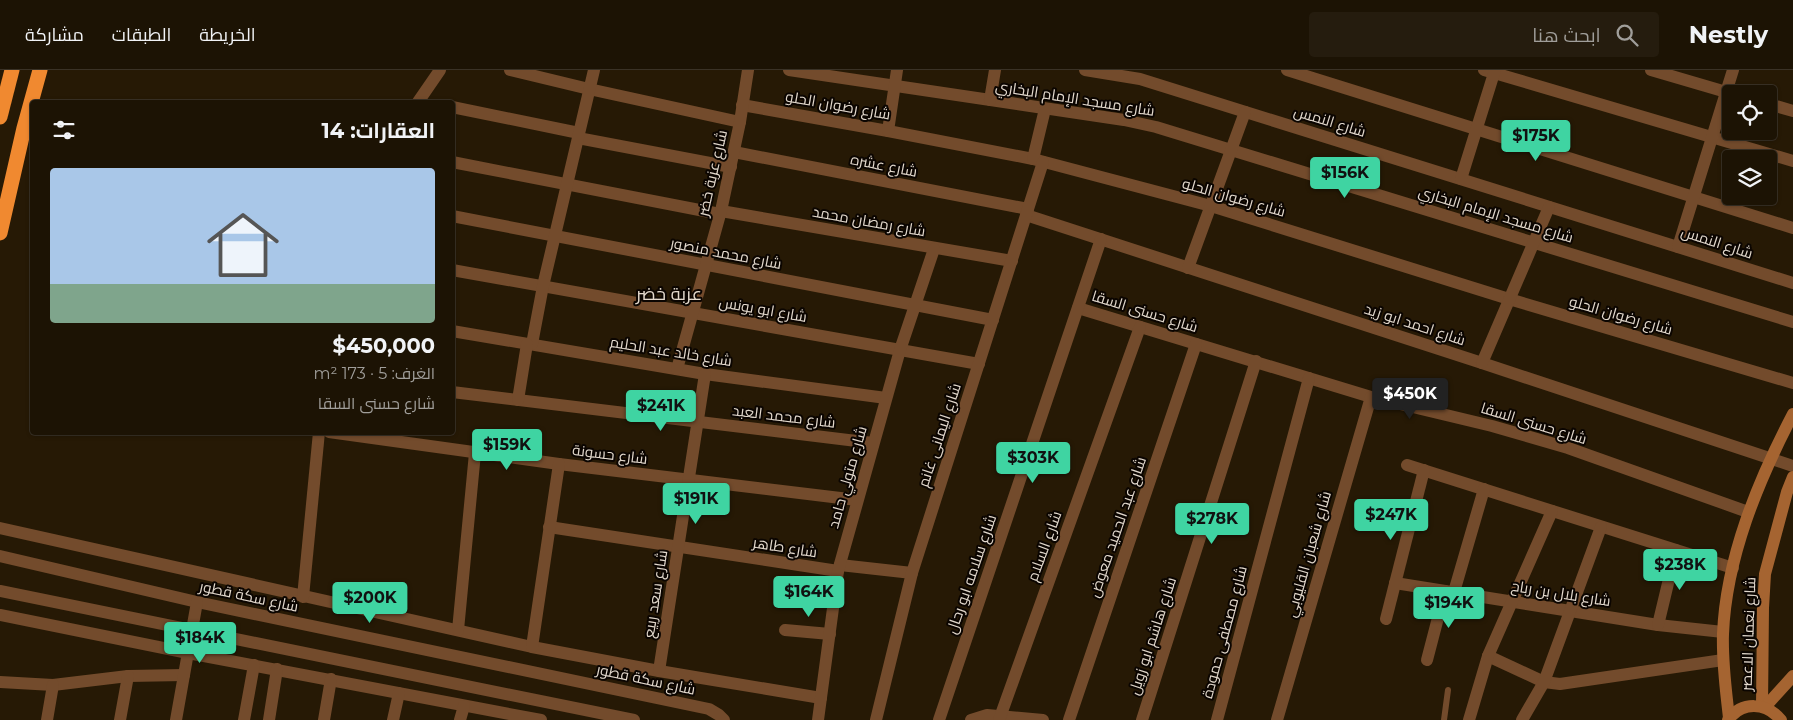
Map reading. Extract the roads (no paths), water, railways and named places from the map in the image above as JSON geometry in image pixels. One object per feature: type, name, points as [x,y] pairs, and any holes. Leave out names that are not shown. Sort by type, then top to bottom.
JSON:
[{"type":"highway","points":[[0,116],[12,70]]},
{"type":"highway","points":[[32,100],[40,70]]},
{"type":"highway","points":[[0,234],[30,106]]},
{"type":"main road","name":"شارع نعمان الاعصر","points":[[1728,719],[1723,660],[1723,632],[1733,568],[1748,512],[1770,457],[1793,414]]},
{"type":"main road","name":"شارع نعمان الاعصر","points":[[1764,707],[1763,608],[1765,574],[1790,493],[1793,477]]},
{"type":"main road","points":[[1764,707],[1793,676]]},
{"type":"main road","points":[[1728,719],[1735,712],[1753,705],[1764,707],[1775,713],[1781,720]]},
{"type":"street","points":[[420,100],[440,70]]},
{"type":"street","points":[[510,70],[589,90],[740,122]]},
{"type":"street","points":[[518,400],[594,70]]},
{"type":"street","name":"شارع عزبة خضر","points":[[677,369],[731,167],[748,70]]},
{"type":"street","name":"شارع مسجد الإمام البخاري","points":[[789,70],[1124,120],[1156,127],[1793,322]]},
{"type":"street","points":[[888,130],[897,70]]},
{"type":"street","points":[[990,100],[995,70]]},
{"type":"street","name":"شارع النمس","points":[[1091,70],[1141,75],[1245,112],[1793,283]]},
{"type":"street","points":[[1287,70],[1793,228]]},
{"type":"street","points":[[1651,70],[1722,91]]},
{"type":"street","points":[[1731,85],[1734,70]]},
{"type":"street","points":[[1461,179],[1477,129],[1491,71],[1793,161]]},
{"type":"street","name":"شارع رضوان الحلو","points":[[742,105],[888,130],[1038,160],[1211,206],[1509,299],[1793,383]]},
{"type":"street","points":[[1777,106],[1793,111]]},
{"type":"street","points":[[455,108],[578,136],[731,167]]},
{"type":"street","name":"شارع اليمانى غانم","points":[[876,720],[912,572],[1027,212],[1046,109]]},
{"type":"street","points":[[1188,268],[1245,112]]},
{"type":"street","points":[[1678,247],[1712,137],[1722,113]]},
{"type":"street","name":"شارع عشره","points":[[734,152],[1027,212]]},
{"type":"street","name":"شارع رمضان محمد","points":[[455,163],[720,212],[1012,261]]},
{"type":"street","points":[[1482,363],[1548,207]]},
{"type":"street","name":"شارع احمد ابو زيد","points":[[1027,212],[1188,268],[1793,466]]},
{"type":"street","name":"شارع محمد منصور","points":[[455,217],[993,320]]},
{"type":"street","name":"شارع سلامه ابو رحال","points":[[939,720],[1101,239]]},
{"type":"street","name":"شارع متولي حامد","points":[[818,720],[839,568],[900,350],[934,249]]},
{"type":"street","name":"شارع ابو يونس","points":[[455,271],[979,364]]},
{"type":"street","name":"شارع حسنى السقا","points":[[1078,308],[1371,397],[1492,426],[1568,448],[1748,512]]},
{"type":"street","name":"شارع السلام","points":[[999,718],[1140,326]]},
{"type":"street","name":"شارع خالد عبد الحليم","points":[[455,332],[705,374],[886,398]]},
{"type":"street","name":"شارع عبد الحميد معوض","points":[[1069,720],[1196,344]]},
{"type":"street","name":"شارع هاشم ابو زويل","points":[[1142,720],[1256,361]]},
{"type":"street","name":"شارع سعد ربيع","points":[[659,671],[705,374]]},
{"type":"street","name":"شارع مصطفى حمودة","points":[[1217,720],[1309,378]]},
{"type":"street","name":"شارع محمد العبد","points":[[455,392],[873,443]]},
{"type":"street","name":"شارع شعبان القليوبي","points":[[1277,720],[1371,397]]},
{"type":"street","points":[[303,596],[319,435]]},
{"type":"street","name":"شارع حسونة","points":[[350,435],[558,464],[857,500]]},
{"type":"street","points":[[458,630],[475,453]]},
{"type":"street","points":[[532,647],[558,464]]},
{"type":"street","points":[[1408,465],[1733,568]]},
{"type":"street","points":[[1386,619],[1424,470]]},
{"type":"street","points":[[1427,660],[1484,490]]},
{"type":"street","points":[[1470,720],[1488,656],[1552,511]]},
{"type":"street","name":"شارع طاهر","points":[[549,527],[679,547],[839,568],[912,572]]},
{"type":"street","points":[[1522,720],[1544,682],[1601,527]]},
{"type":"street","points":[[0,528],[532,647],[659,671],[821,698]]},
{"type":"street","points":[[1658,626],[1676,550]]},
{"type":"street","name":"شارع سكة قطور","points":[[0,556],[197,602],[709,709],[724,720]]},
{"type":"street","name":"شارع بلال بن رباح","points":[[1395,583],[1658,626],[1723,632]]},
{"type":"street","points":[[0,591],[634,720]]},
{"type":"street","points":[[176,720],[197,602]]},
{"type":"street","points":[[0,615],[541,720]]},
{"type":"street","points":[[785,630],[830,634]]},
{"type":"street","points":[[1488,656],[1544,682],[1560,684],[1723,660]]},
{"type":"street","points":[[244,720],[254,665]]},
{"type":"street","points":[[269,720],[278,669]]},
{"type":"street","points":[[0,682],[53,686],[128,676],[184,675]]},
{"type":"street","points":[[120,720],[128,676]]},
{"type":"street","points":[[324,720],[331,679]]},
{"type":"street","points":[[47,720],[53,686]]},
{"type":"street","points":[[393,720],[399,693]]},
{"type":"street","points":[[460,720],[464,706]]},
{"type":"street","points":[[971,720],[987,715],[999,718],[1043,720]]},
{"type":"lane","points":[[1444,720],[1448,690]]},
{"type":"district","name":"عزبة خضر","points":[[669,294]]}]
